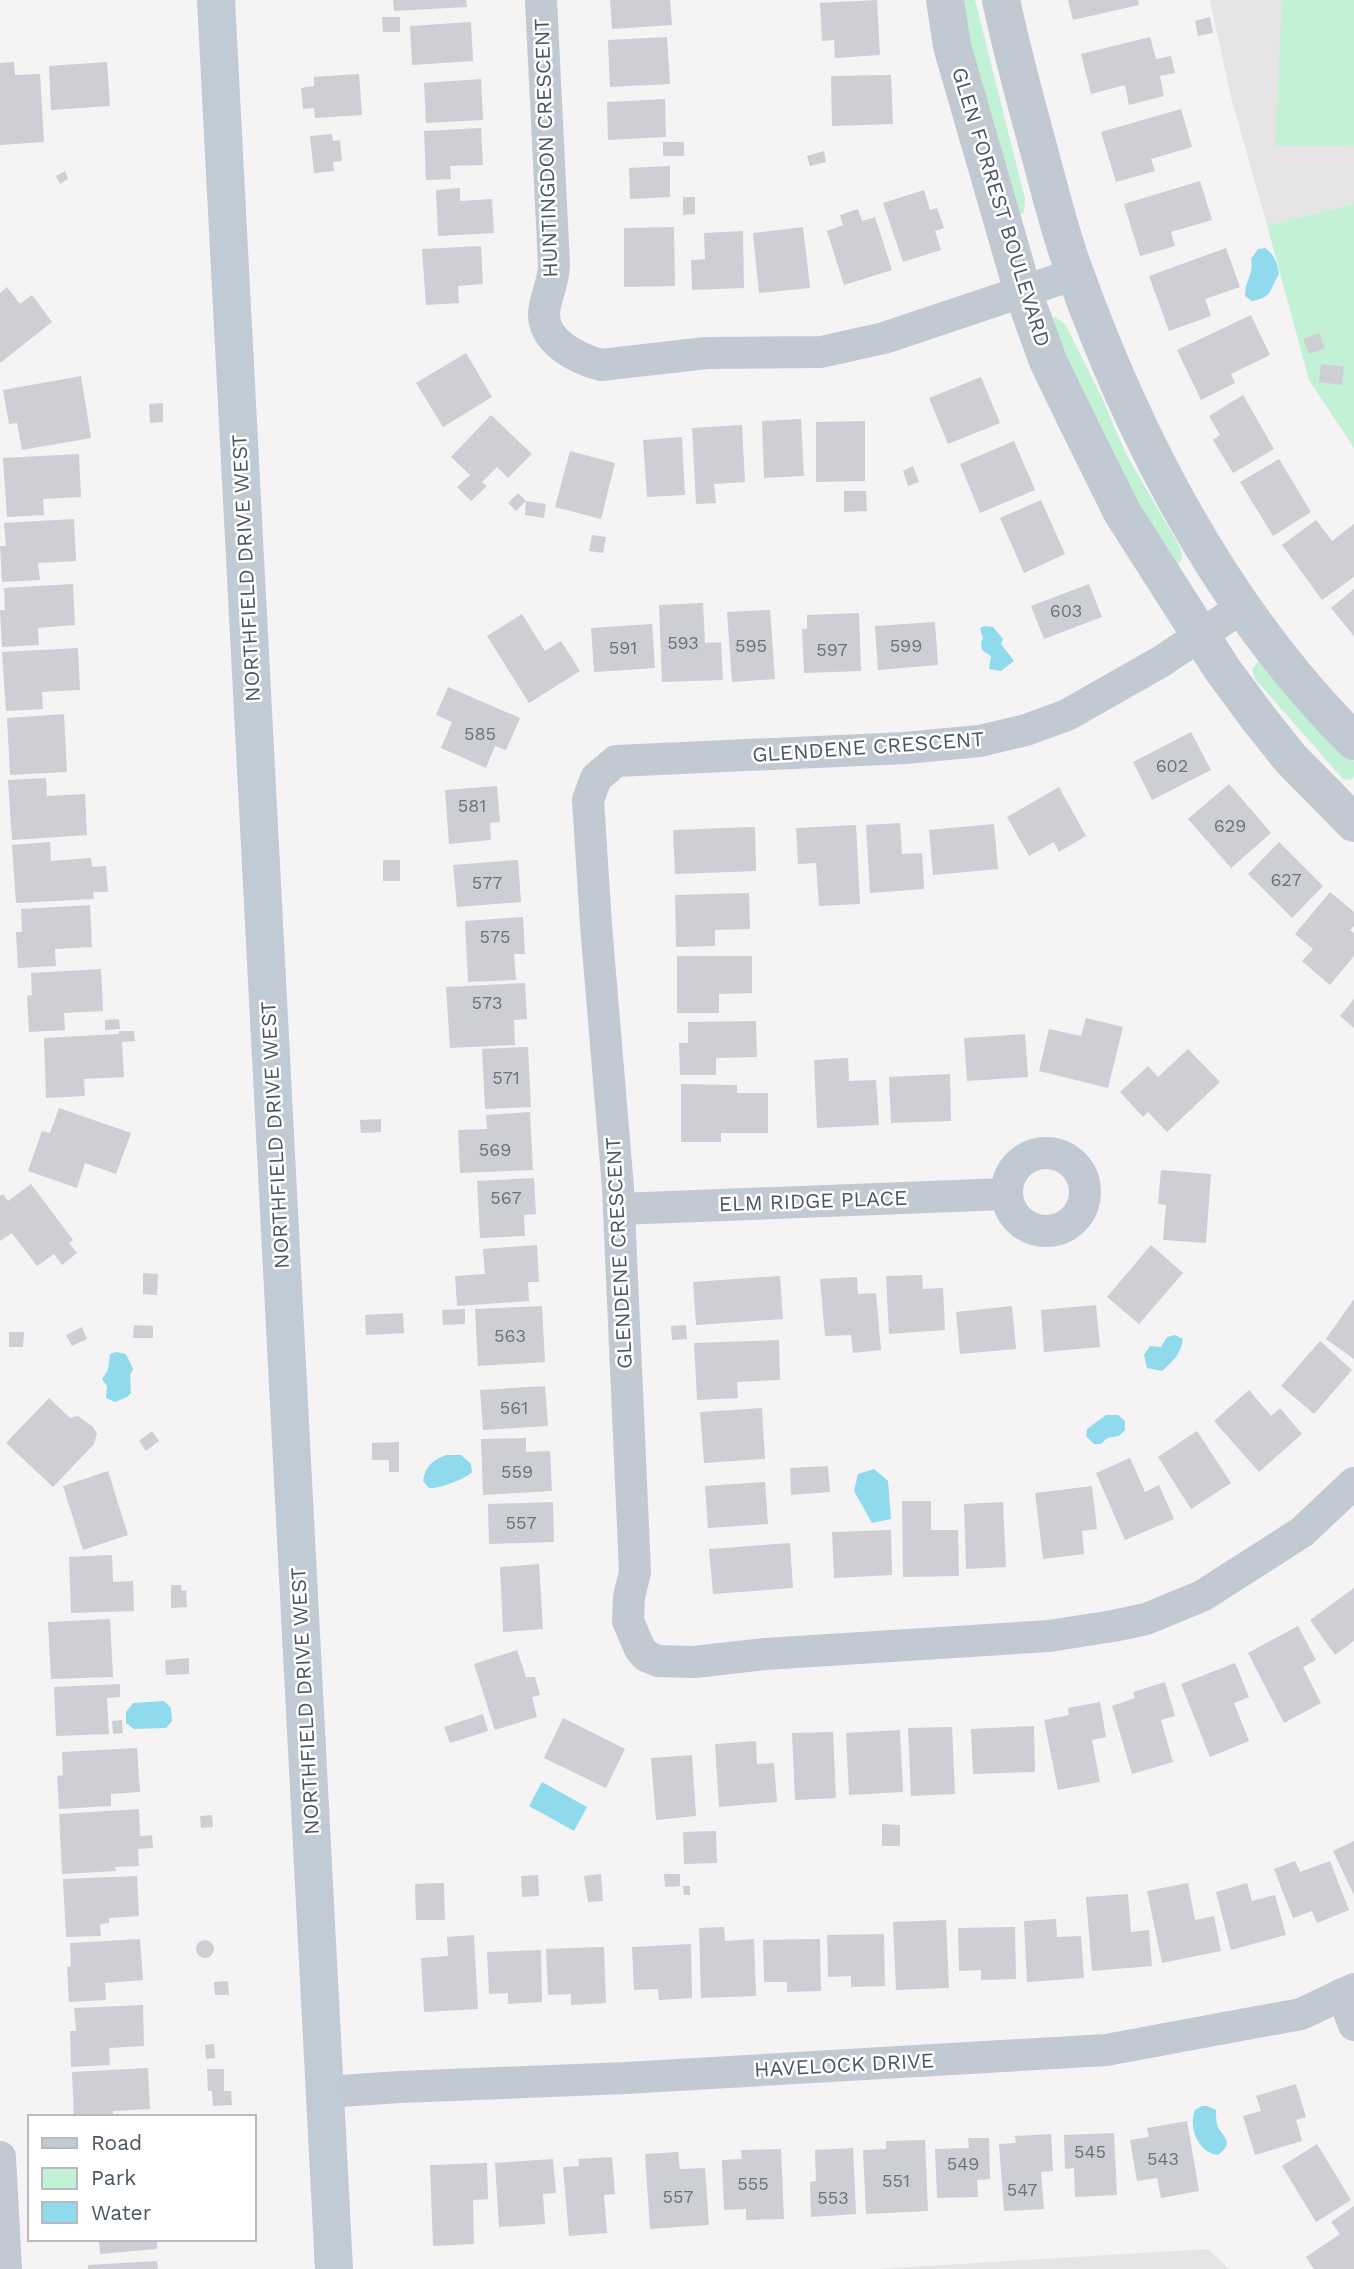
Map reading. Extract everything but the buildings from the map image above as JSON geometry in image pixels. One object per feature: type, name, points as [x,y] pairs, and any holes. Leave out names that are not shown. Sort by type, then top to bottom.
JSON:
[{"type":"main road","name":"NORTHFIELD DRIVE WEST","points":[[216,0],[334,2269]]},
{"type":"street","name":"HUNTINGDON CRESCENT","points":[[541,0],[554,265],[554,276],[544,314],[548,330],[563,348],[589,362],[601,365],[706,352],[821,352],[884,338],[1075,274]]},
{"type":"street","name":"GLEN FORREST BOULEVARD","points":[[945,0],[952,46],[1023,292],[1048,361],[1116,500],[1200,636],[1259,719],[1283,749],[1354,823]]},
{"type":"street","points":[[1002,0],[1027,109],[1075,274],[1105,354],[1135,421],[1176,499],[1241,608],[1329,716],[1354,741]]},
{"type":"street","name":"GLENDENE CRESCENT","points":[[1241,608],[1163,660],[1067,715],[1026,730],[980,741],[905,748],[616,761],[596,778],[588,800],[619,1209],[635,1572],[629,1597],[628,1621],[640,1649],[646,1656],[658,1661],[694,1662],[765,1654],[1049,1636],[1146,1619],[1202,1596],[1302,1532],[1354,1483]]},
{"type":"street","name":"ELM RIDGE PLACE","points":[[619,1209],[1006,1195]]},
{"type":"street","name":"HAVELOCK DRIVE","points":[[325,2092],[662,2076],[1106,2050],[1301,2014],[1348,1991]]},
{"type":"street","points":[[1348,1991],[1354,2025]]},
{"type":"street","points":[[0,2157],[6,2269]]},
{"type":"shaded area","points":[[1210,0],[1354,0],[1354,204],[1267,225],[1231,97]]},
{"type":"shaded area","points":[[1208,2249],[1229,2269],[876,2269]]},
{"type":"green space","points":[[954,0],[975,0],[1025,199],[1024,212],[1018,216]]},
{"type":"green space","points":[[1282,0],[1354,0],[1354,147],[1275,146]]},
{"type":"green space","points":[[1354,204],[1354,448],[1309,380],[1267,225]]},
{"type":"green space","points":[[1055,317],[1065,324],[1126,454],[1181,549],[1182,558],[1178,567],[1169,568],[1047,320]]},
{"type":"green space","points":[[1258,662],[1270,665],[1354,761],[1354,777],[1351,780],[1343,779],[1255,679],[1252,669]]},
{"type":"water","points":[[1265,248],[1275,260],[1279,274],[1267,295],[1252,301],[1245,296],[1251,259],[1258,249]]},
{"type":"water","points":[[993,627],[1003,639],[1001,644],[1014,661],[1001,671],[989,669],[991,656],[982,650],[980,628]]},
{"type":"water","points":[[1175,1335],[1183,1339],[1173,1360],[1162,1371],[1147,1368],[1144,1355],[1150,1346],[1161,1347],[1167,1337]]},
{"type":"water","points":[[110,1354],[126,1354],[133,1369],[130,1375],[131,1393],[115,1402],[106,1398],[107,1386],[102,1379],[108,1370]]},
{"type":"water","points":[[1106,1415],[1118,1415],[1125,1421],[1125,1430],[1119,1436],[1107,1438],[1101,1444],[1094,1444],[1086,1436],[1087,1429]]},
{"type":"water","points":[[446,1455],[461,1455],[471,1464],[472,1472],[452,1483],[429,1488],[423,1481],[428,1467]]},
{"type":"water","points":[[874,1469],[888,1481],[891,1519],[872,1523],[854,1491],[858,1474]]},
{"type":"water","points":[[164,1701],[171,1708],[172,1721],[166,1728],[134,1729],[126,1723],[126,1712],[133,1703]]},
{"type":"water","points":[[542,1782],[587,1807],[574,1831],[529,1806]]},
{"type":"water","points":[[1207,2106],[1216,2110],[1218,2127],[1227,2142],[1218,2155],[1205,2150],[1194,2131],[1195,2110]]}]
